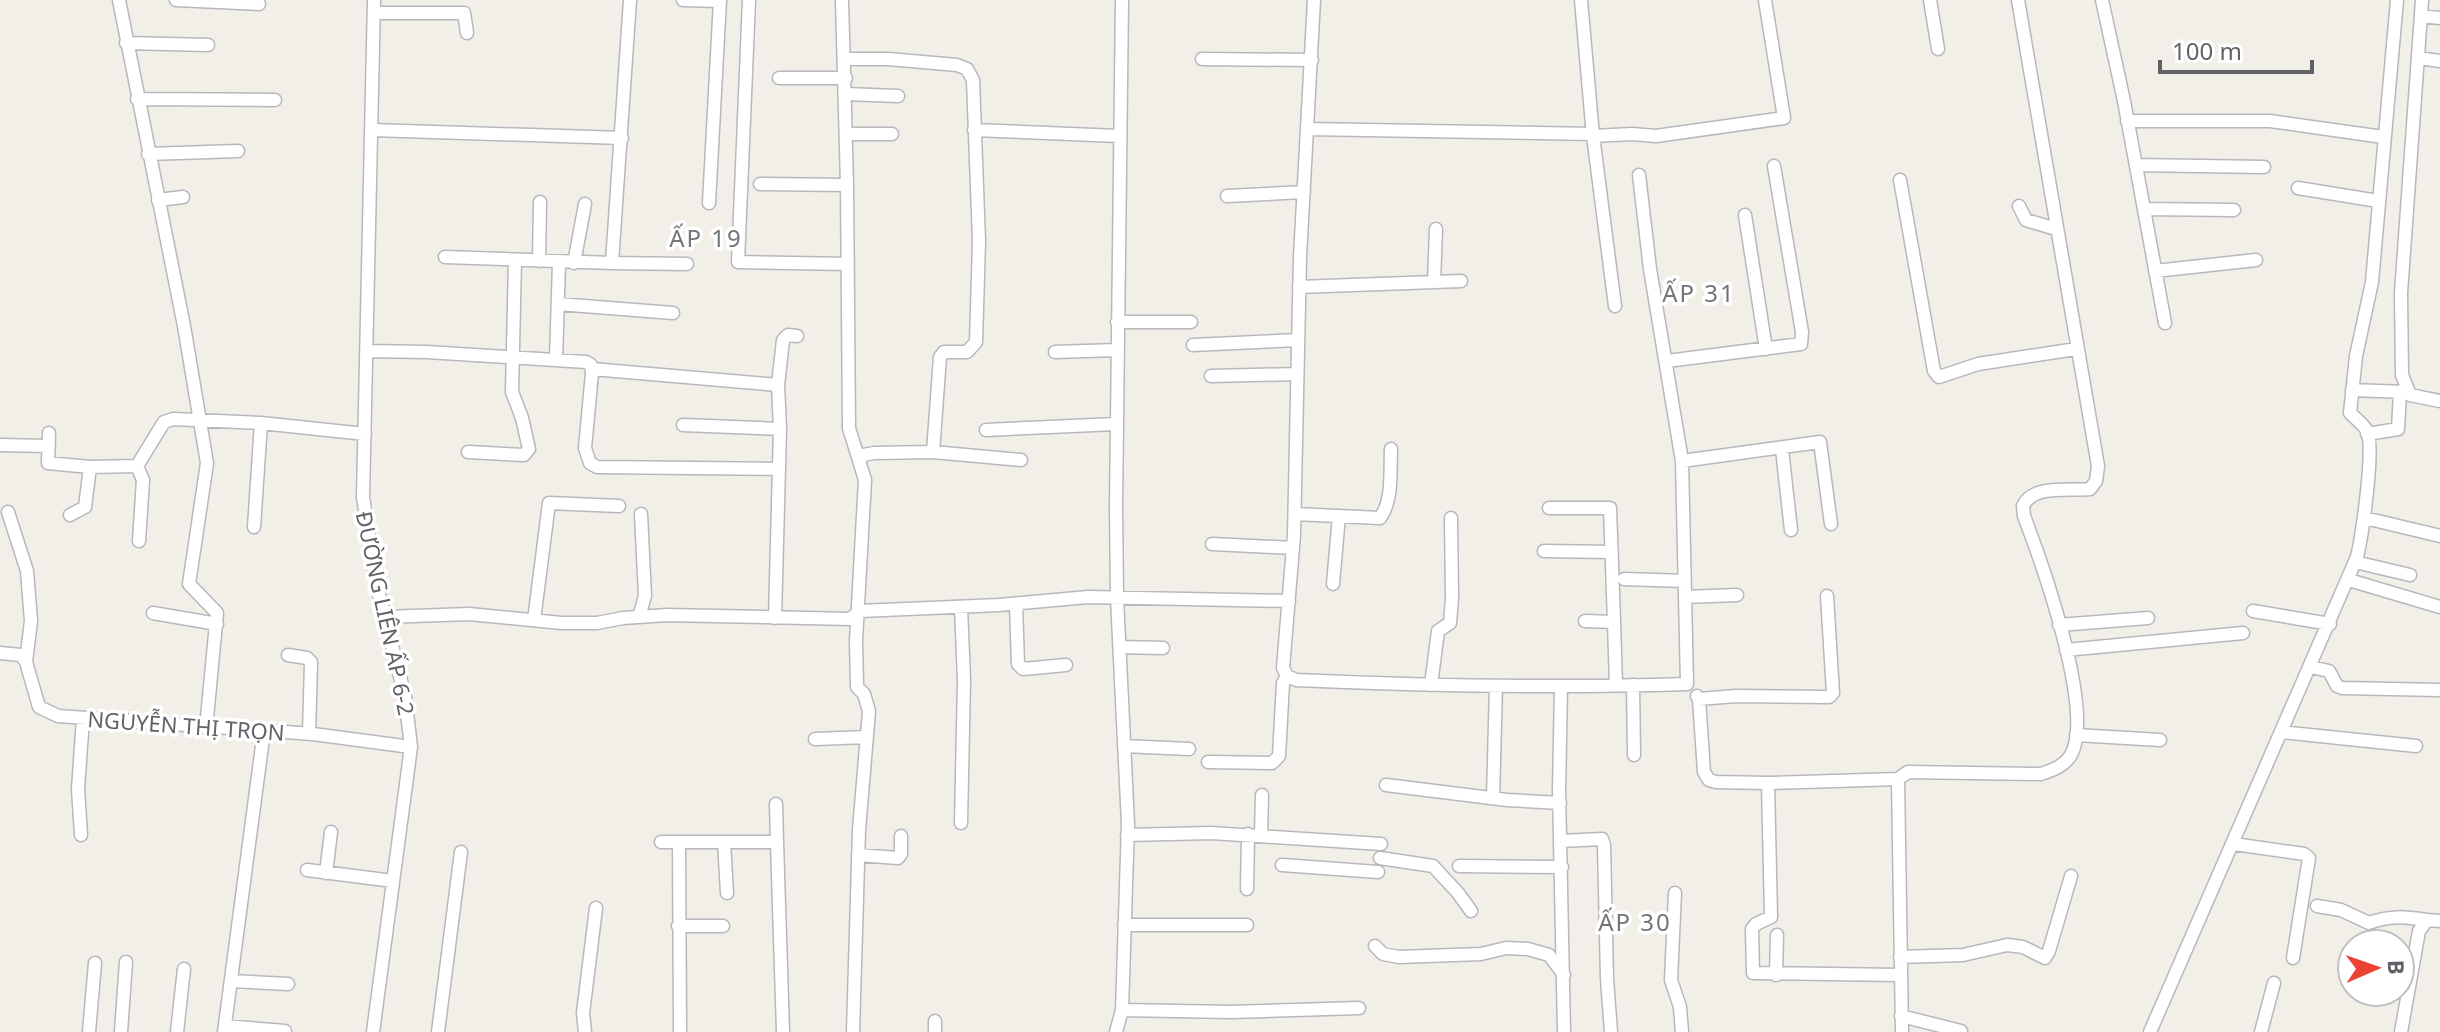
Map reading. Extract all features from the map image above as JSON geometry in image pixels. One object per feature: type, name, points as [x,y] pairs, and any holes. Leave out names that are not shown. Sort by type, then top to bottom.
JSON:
[{"type":"street","points":[[119,0],[207,463],[189,584],[217,613],[206,728]]},
{"type":"street","points":[[176,0],[259,4]]},
{"type":"street","points":[[612,263],[630,0]]},
{"type":"street","points":[[683,0],[720,0],[709,203]]},
{"type":"street","points":[[760,0],[749,0],[738,262],[848,264]]},
{"type":"street","points":[[842,0],[847,134],[849,428],[865,480],[856,641],[857,687],[864,694],[869,711],[858,855],[853,1032]]},
{"type":"street","points":[[1116,1032],[1122,1010],[1127,835],[1117,598],[1116,350],[1122,0]]},
{"type":"street","points":[[1314,0],[1299,287],[1295,514],[1283,668],[1287,676],[1296,680],[1431,685],[1561,687],[1687,684]]},
{"type":"street","points":[[1581,0],[1592,135],[1615,306]]},
{"type":"street","points":[[1307,129],[1656,136],[1784,118],[1765,0]]},
{"type":"street","points":[[1930,0],[1938,49]]},
{"type":"street","points":[[1639,175],[1650,269],[1682,461],[1687,684],[1699,699],[1704,772],[1709,780],[1768,783],[1898,779],[1908,772],[2041,774],[2055,770],[2073,752],[2076,698],[2049,586],[2023,506],[2030,496],[2059,489],[2090,489],[2096,481],[2098,466],[2018,0]]},
{"type":"street","points":[[2102,0],[2165,323]]},
{"type":"street","points":[[2150,1032],[2355,562],[2365,518],[2367,430],[2350,413],[2356,356],[2372,282],[2397,0]]},
{"type":"street","points":[[2367,434],[2398,429],[2404,392],[2401,293],[2422,0]]},
{"type":"street","points":[[374,6],[464,13],[467,33]]},
{"type":"street","name":"ĐƯỜNG LIÊN ẤP 6-2","points":[[373,1032],[411,747],[405,696],[384,617],[363,497],[374,6]]},
{"type":"street","points":[[2421,16],[2440,18]]},
{"type":"street","points":[[126,43],[208,45]]},
{"type":"street","points":[[2418,58],[2440,61]]},
{"type":"street","points":[[845,59],[957,65],[967,69],[973,80],[979,241],[976,342],[967,352],[944,352],[940,357],[933,452]]},
{"type":"street","points":[[1202,59],[1312,60]]},
{"type":"street","points":[[779,78],[846,78]]},
{"type":"street","points":[[846,94],[898,96]]},
{"type":"street","points":[[137,99],[275,100]]},
{"type":"street","points":[[2127,121],[2270,121],[2383,137]]},
{"type":"street","points":[[372,130],[622,138]]},
{"type":"street","points":[[974,130],[1119,136]]},
{"type":"street","points":[[847,134],[892,134]]},
{"type":"street","points":[[148,154],[238,151]]},
{"type":"street","points":[[2136,165],[2264,167]]},
{"type":"street","points":[[1667,361],[1801,344],[1802,332],[1774,166]]},
{"type":"street","points":[[1900,180],[1934,371],[1939,377],[1978,364],[2076,349]]},
{"type":"street","points":[[760,184],[847,185]]},
{"type":"street","points":[[2298,188],[2378,201]]},
{"type":"street","points":[[1227,196],[1304,192]]},
{"type":"street","points":[[158,200],[183,197]]},
{"type":"street","points":[[539,261],[540,202]]},
{"type":"street","points":[[574,263],[585,204]]},
{"type":"street","points":[[2019,206],[2026,220],[2056,229]]},
{"type":"street","points":[[2144,209],[2234,210]]},
{"type":"street","points":[[1745,215],[1766,349]]},
{"type":"street","points":[[1434,282],[1436,229]]},
{"type":"street","points":[[445,257],[559,263],[687,264]]},
{"type":"street","points":[[468,452],[527,453],[528,443],[512,392],[515,260]]},
{"type":"street","points":[[2155,271],[2256,260]]},
{"type":"street","points":[[556,359],[559,263]]},
{"type":"street","points":[[1299,287],[1461,281]]},
{"type":"street","points":[[558,304],[673,313]]},
{"type":"street","points":[[1117,322],[1191,322]]},
{"type":"street","points":[[775,618],[780,429],[778,385],[783,340],[788,335],[797,336]]},
{"type":"street","points":[[1193,345],[1298,340]]},
{"type":"street","points":[[1055,352],[1116,350]]},
{"type":"street","points":[[367,351],[556,359],[586,362],[592,369],[778,385]]},
{"type":"street","points":[[592,369],[585,448],[590,463],[597,467],[778,469]]},
{"type":"street","points":[[1211,376],[1297,374]]},
{"type":"street","points":[[2352,390],[2404,392],[2440,401]]},
{"type":"street","points":[[137,466],[164,422],[173,419],[261,423],[365,434]]},
{"type":"street","points":[[254,527],[261,423]]},
{"type":"street","points":[[986,430],[1116,424]]},
{"type":"street","points":[[683,425],[780,429]]},
{"type":"street","points":[[0,445],[49,440],[48,463],[90,467],[137,466]]},
{"type":"street","points":[[1682,461],[1820,442],[1831,524]]},
{"type":"street","points":[[1295,514],[1380,518],[1384,514],[1388,494],[1391,449]]},
{"type":"street","points":[[1782,449],[1791,530]]},
{"type":"street","points":[[858,456],[933,452],[1021,460]]},
{"type":"street","points":[[137,466],[143,480],[139,541]]},
{"type":"street","points":[[70,515],[85,507],[90,467]]},
{"type":"street","points":[[534,620],[549,503],[619,506]]},
{"type":"street","points":[[1549,508],[1610,508],[1616,686]]},
{"type":"street","points":[[8,512],[27,571],[31,621],[26,662]]},
{"type":"street","points":[[639,617],[645,596],[641,514]]},
{"type":"street","points":[[1333,584],[1339,516]]},
{"type":"street","points":[[1431,685],[1438,631],[1450,623],[1451,518]]},
{"type":"street","points":[[2365,518],[2440,536]]},
{"type":"street","points":[[1212,544],[1293,548]]},
{"type":"street","points":[[1544,551],[1612,552]]},
{"type":"street","points":[[2355,562],[2410,575]]},
{"type":"street","points":[[1624,579],[1685,581]]},
{"type":"street","points":[[2349,580],[2440,607]]},
{"type":"street","points":[[1685,597],[1737,595]]},
{"type":"street","points":[[1699,699],[1736,696],[1829,697],[1833,693],[1827,596]]},
{"type":"street","points":[[384,617],[469,614],[597,623],[667,615],[850,619],[860,611],[1016,604],[1088,597],[1289,601]]},
{"type":"street","points":[[1016,604],[1018,664],[1023,669],[1066,665]]},
{"type":"street","points":[[961,607],[964,680],[961,823]]},
{"type":"street","points":[[2253,611],[2330,624]]},
{"type":"street","points":[[153,613],[217,624]]},
{"type":"street","points":[[2059,625],[2148,618]]},
{"type":"street","points":[[1585,621],[1614,622]]},
{"type":"street","points":[[2066,650],[2243,633]]},
{"type":"street","points":[[1120,647],[1163,648]]},
{"type":"street","points":[[0,653],[21,655],[26,662]]},
{"type":"street","points":[[288,655],[307,658],[311,662],[309,734]]},
{"type":"street","name":"NGUYỄN THỊ TRỌN","points":[[26,662],[39,707],[58,716],[309,734],[411,747]]},
{"type":"street","points":[[2311,667],[2329,671],[2337,686],[2342,688],[2440,690]]},
{"type":"street","points":[[1208,762],[1272,763],[1279,756],[1283,683],[1287,676]]},
{"type":"street","points":[[1633,685],[1634,755]]},
{"type":"street","points":[[1493,798],[1496,686]]},
{"type":"street","points":[[1561,687],[1564,1032]]},
{"type":"street","points":[[81,835],[78,789],[83,718]]},
{"type":"street","points":[[264,731],[224,1029],[285,1031]]},
{"type":"street","points":[[2282,732],[2416,746]]},
{"type":"street","points":[[2076,735],[2160,740]]},
{"type":"street","points":[[815,739],[867,737]]},
{"type":"street","points":[[1124,746],[1189,749]]},
{"type":"street","points":[[1898,779],[1902,1032]]},
{"type":"street","points":[[1768,783],[1771,917],[1752,929],[1753,973],[1900,975]]},
{"type":"street","points":[[1386,785],[1560,803]]},
{"type":"street","points":[[1247,889],[1262,795]]},
{"type":"street","points":[[776,804],[783,1032]]},
{"type":"street","points":[[326,873],[331,832]]},
{"type":"street","points":[[1127,835],[1255,835],[1381,844]]},
{"type":"street","points":[[858,855],[898,857],[901,836]]},
{"type":"street","points":[[1561,841],[1602,839],[1611,1032]]},
{"type":"street","points":[[661,842],[777,842]]},
{"type":"street","points":[[679,842],[680,1032]]},
{"type":"street","points":[[724,842],[727,893]]},
{"type":"street","points":[[2234,844],[2301,853],[2309,858],[2293,958]]},
{"type":"street","points":[[438,1032],[461,852]]},
{"type":"street","points":[[1380,858],[1433,866],[1471,911]]},
{"type":"street","points":[[1282,865],[1378,872]]},
{"type":"street","points":[[1459,866],[1562,867]]},
{"type":"street","points":[[307,870],[393,881]]},
{"type":"street","points":[[1900,957],[1963,955],[2007,945],[2023,947],[2045,958],[2071,876]]},
{"type":"street","points":[[1675,893],[1671,980],[1680,1007],[1682,1032]]},
{"type":"street","points":[[2317,906],[2341,910],[2369,923],[2399,916],[2434,920]]},
{"type":"street","points":[[585,1032],[583,1013],[596,908]]},
{"type":"street","points":[[2401,1032],[2419,931],[2434,920]]},
{"type":"street","points":[[1124,925],[1247,925]]},
{"type":"street","points":[[678,926],[723,926]]},
{"type":"street","points":[[1776,975],[1777,935]]},
{"type":"street","points":[[1375,946],[1383,954],[1399,957],[1528,949],[1549,955],[1564,975]]},
{"type":"street","points":[[121,1032],[126,962]]},
{"type":"street","points":[[89,1032],[95,963]]},
{"type":"street","points":[[177,1032],[184,969]]},
{"type":"street","points":[[231,981],[288,984]]},
{"type":"street","points":[[2261,1032],[2274,983]]},
{"type":"street","points":[[1122,1010],[1231,1012],[1359,1008]]},
{"type":"street","points":[[1901,1016],[1961,1031]]},
{"type":"district","name":"ẤP 19","points":[[706,237]]},
{"type":"district","name":"ẤP 31","points":[[1699,292]]},
{"type":"district","name":"ẤP 30","points":[[1635,921]]}]
